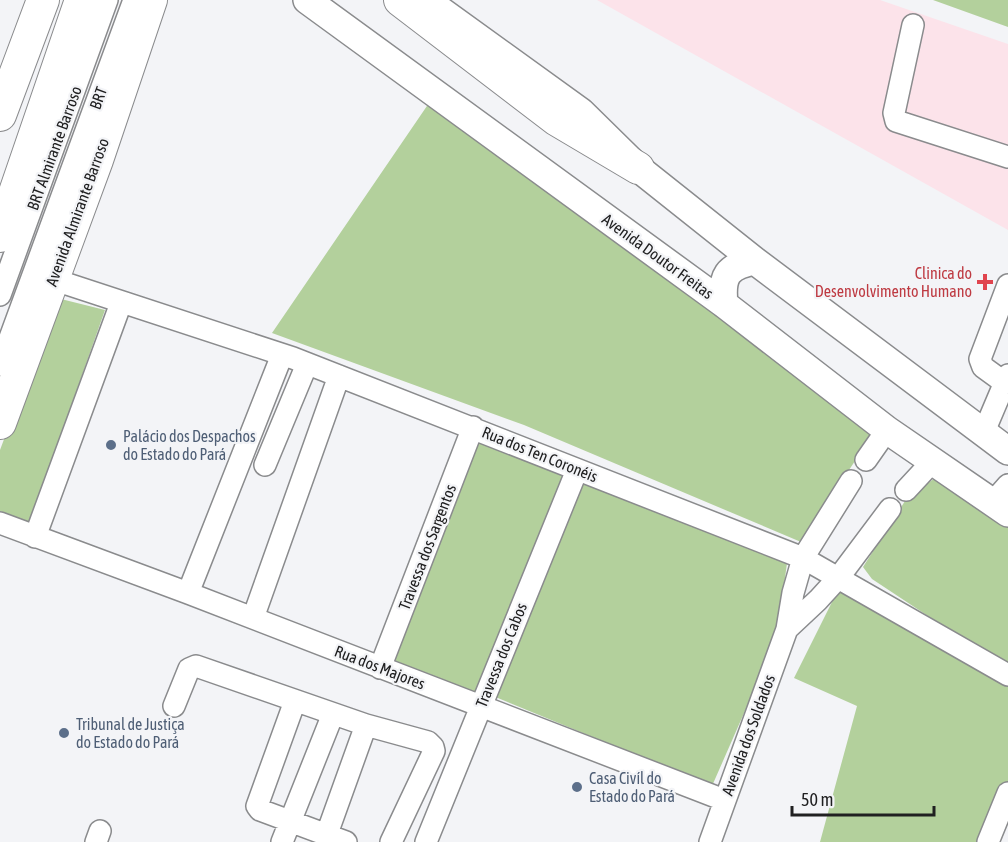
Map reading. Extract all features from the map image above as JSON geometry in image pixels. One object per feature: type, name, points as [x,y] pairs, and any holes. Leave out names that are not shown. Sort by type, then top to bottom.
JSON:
[{"type":"highway","points":[[3,95],[43,0]]},
{"type":"highway","points":[[0,171],[60,0]]},
{"type":"highway","points":[[0,236],[81,0]]},
{"type":"highway","points":[[400,0],[556,120],[632,164]]},
{"type":"highway","name":"Avenida Almirante Barroso","points":[[0,423],[97,160],[146,7]]},
{"type":"main road","name":"Avenida Doutor Freitas","points":[[308,0],[724,304],[887,430],[932,462],[1003,500]]},
{"type":"main road","points":[[426,0],[581,112],[632,164],[755,261],[1008,451]]},
{"type":"main road","points":[[724,304],[722,288],[725,277],[736,266],[755,261]]},
{"type":"street","name":"BRT Almirante Barroso","points":[[0,295],[107,0]]},
{"type":"street","name":"BRT","points":[[0,365],[146,7]]},
{"type":"street","points":[[913,25],[894,113],[896,121],[1008,157]]},
{"type":"street","name":"Rua dos Ten Coronéis","points":[[52,279],[307,364],[804,558],[1008,675]]},
{"type":"street","points":[[983,434],[1006,379],[983,367],[980,359],[1008,285]]},
{"type":"street","points":[[35,537],[121,303]]},
{"type":"street","points":[[188,592],[282,355]]},
{"type":"street","points":[[265,465],[307,364]]},
{"type":"street","points":[[253,618],[339,376]]},
{"type":"street","name":"Travessa dos Sargentos","points":[[380,668],[473,427]]},
{"type":"street","points":[[866,460],[887,430]]},
{"type":"street","points":[[906,490],[932,462]]},
{"type":"street","name":"Travessa dos Cabos","points":[[426,842],[577,470]]},
{"type":"street","name":"Avenida dos Soldados","points":[[710,842],[787,629],[793,593],[804,558],[851,481]]},
{"type":"street","points":[[787,629],[839,577],[890,509]]},
{"type":"street","name":"Rua dos Majores","points":[[0,523],[188,592],[724,800]]},
{"type":"street","points":[[174,706],[189,669],[193,666],[366,725],[428,742],[434,751],[391,842]]},
{"type":"street","points":[[295,701],[257,806],[260,810],[332,840],[366,725]]},
{"type":"street","points":[[282,842],[333,714]]},
{"type":"street","points":[[988,842],[1008,793]]},
{"type":"shaded area","points":[[597,0],[880,0],[1008,44],[1008,230]]},
{"type":"green space","points":[[933,0],[1008,0],[1008,27]]},
{"type":"green space","points":[[429,103],[634,246],[873,434],[801,542],[524,425],[272,333]]},
{"type":"green space","points":[[57,298],[105,310],[30,523],[0,511],[0,450]]},
{"type":"green space","points":[[477,438],[570,475],[475,697],[389,660]]},
{"type":"green space","points":[[940,474],[1008,525],[1008,669],[872,579],[863,567],[905,501]]},
{"type":"green space","points":[[581,482],[787,563],[777,638],[712,786],[493,696]]},
{"type":"green space","points":[[840,586],[1008,684],[1008,781],[985,842],[820,842],[857,706],[794,678]]},
{"type":"place","name":"Clinica do Desenvolvimento Humano","points":[[985,282]]},
{"type":"place","name":"Palácio dos Despachos do Estado do Pará","points":[[111,445]]},
{"type":"place","name":"Tribunal de Justiça do Estado do Pará","points":[[64,733]]},
{"type":"place","name":"Casa Civíl do Estado do Pará","points":[[577,787]]}]
